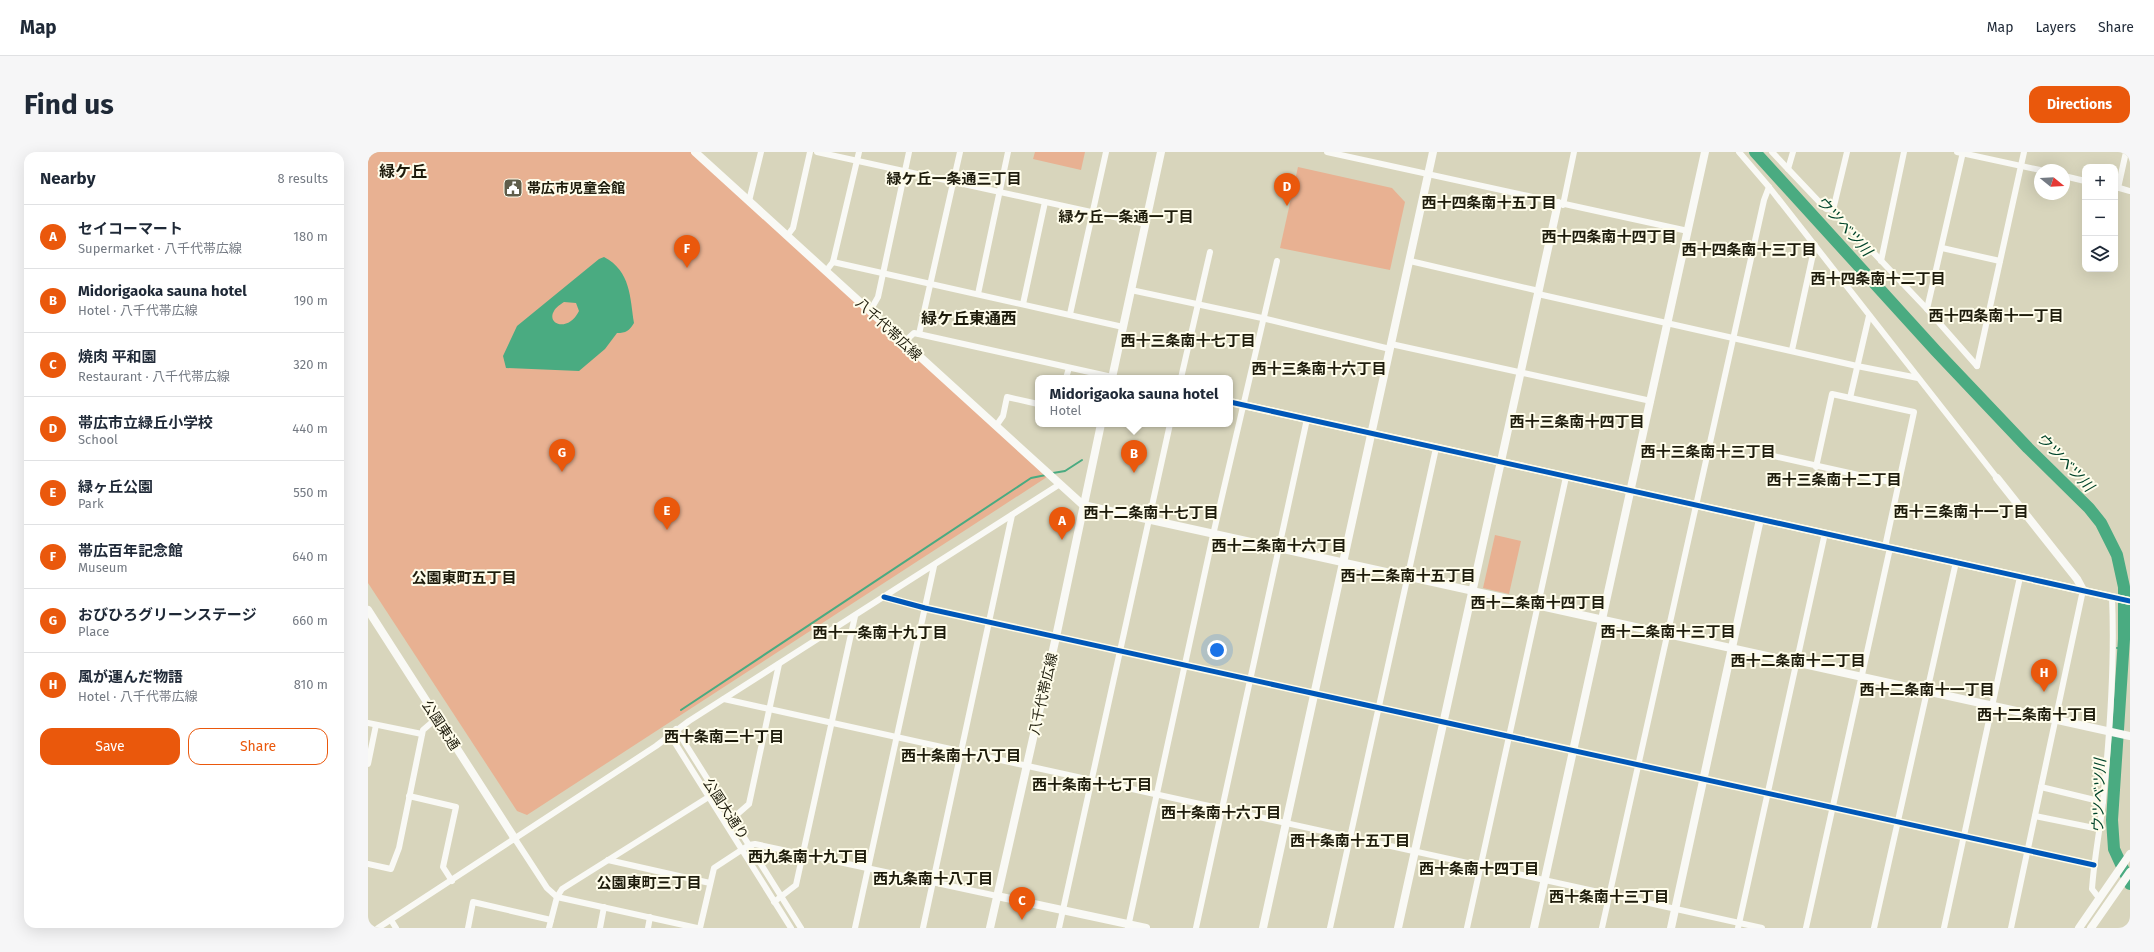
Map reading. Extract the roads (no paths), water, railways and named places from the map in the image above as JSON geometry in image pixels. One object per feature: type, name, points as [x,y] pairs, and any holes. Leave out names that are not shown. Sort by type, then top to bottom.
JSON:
[{"type":"street","name":"八千代帯広線","points":[[695,152],[1083,505],[1148,521],[1278,548],[1408,578],[2130,736]]},
{"type":"street","points":[[749,201],[761,152]]},
{"type":"street","points":[[787,236],[793,228],[810,152]]},
{"type":"street","points":[[817,152],[1146,224]]},
{"type":"street","points":[[826,271],[833,262],[859,152]]},
{"type":"street","points":[[870,310],[878,297],[909,152]]},
{"type":"street","points":[[919,334],[960,152]]},
{"type":"street","points":[[978,294],[1008,152]]},
{"type":"street","points":[[1070,314],[1106,152]]},
{"type":"street","points":[[1115,375],[1123,327],[1161,152]]},
{"type":"street","points":[[1327,152],[1688,232]]},
{"type":"street","points":[[1263,928],[1433,152]]},
{"type":"street","points":[[1398,928],[1502,462],[1538,292],[1574,152]]},
{"type":"street","points":[[1534,928],[1651,401],[1704,152]]},
{"type":"street","points":[[1739,152],[1815,245],[1869,316],[2077,579],[2083,590],[2011,928]]},
{"type":"street","points":[[1772,152],[1826,209],[1834,210],[1977,366],[2024,152]]},
{"type":"street","points":[[1788,169],[1793,152]]},
{"type":"street","points":[[1834,210],[1847,152]]},
{"type":"street","points":[[1881,261],[1904,152]]},
{"type":"street","points":[[1927,310],[1942,248],[1961,152],[2034,169]]},
{"type":"street","points":[[2118,184],[2126,152]]},
{"type":"street","points":[[2070,177],[2082,179]]},
{"type":"street","points":[[1602,928],[1697,505],[1733,337],[1764,200],[1769,187]]},
{"type":"street","points":[[2118,188],[2130,191]]},
{"type":"street","points":[[1023,304],[1045,202]]},
{"type":"street","points":[[1792,350],[1815,245]]},
{"type":"street","points":[[1942,248],[2000,260]]},
{"type":"street","points":[[1182,375],[1210,252]]},
{"type":"street","points":[[1128,926],[1212,535],[1262,318],[1277,261]]},
{"type":"street","points":[[833,262],[1123,327]]},
{"type":"street","points":[[1410,262],[1668,323],[1857,366],[1918,378]]},
{"type":"street","points":[[1131,290],[1651,401]]},
{"type":"street","points":[[1850,398],[1869,316]]},
{"type":"street","points":[[904,342],[914,333],[1100,375]]},
{"type":"street","points":[[1067,375],[1069,368]]},
{"type":"street","points":[[1806,928],[1861,676],[1914,412],[1832,394],[1816,467]]},
{"type":"street","points":[[996,426],[1003,416],[1007,397],[1035,403]]},
{"type":"street","points":[[1233,403],[1631,492],[1697,505],[2130,601]]},
{"type":"street","points":[[1196,928],[1249,679],[1307,419]]},
{"type":"street","points":[[1083,505],[1101,427]]},
{"type":"street","points":[[1059,928],[1169,427]]},
{"type":"street","points":[[1330,928],[1380,708],[1436,448]]},
{"type":"street","points":[[1769,456],[1899,484]]},
{"type":"street","points":[[1467,928],[1566,477]]},
{"type":"street","points":[[378,928],[452,881],[656,746],[676,729],[934,566],[1060,484]]},
{"type":"street","name":"八千代帯広線","points":[[990,928],[1056,637],[1083,505]]},
{"type":"street","points":[[923,928],[1012,515]]},
{"type":"street","points":[[1671,928],[1760,519]]},
{"type":"street","points":[[1738,926],[1825,533]]},
{"type":"street","points":[[1874,928],[1956,562]]},
{"type":"street","points":[[855,928],[934,566]]},
{"type":"street","points":[[1944,928],[2020,576]]},
{"type":"street","points":[[884,597],[925,608],[1768,794],[2028,849],[2094,866]]},
{"type":"street","points":[[2099,898],[2092,888],[2110,732],[2116,597]]},
{"type":"street","name":"公園東通","points":[[368,610],[515,839]]},
{"type":"street","points":[[774,902],[796,885],[855,616]]},
{"type":"street","points":[[733,818],[749,804],[779,664]]},
{"type":"street","points":[[724,699],[1675,908],[1738,926],[1762,928]]},
{"type":"street","points":[[368,864],[391,869],[399,848],[422,730],[437,718]]},
{"type":"street","points":[[368,723],[422,734]]},
{"type":"street","points":[[368,764],[376,725]]},
{"type":"street","name":"公園大通り","points":[[676,729],[801,928]]},
{"type":"street","name":"公園大通り","points":[[670,735],[791,928]]},
{"type":"street","points":[[2041,787],[2103,802]]},
{"type":"street","points":[[549,928],[557,897],[562,889],[715,793]]},
{"type":"street","points":[[409,796],[456,807],[443,867],[452,881]]},
{"type":"street","points":[[2035,816],[2099,829]]},
{"type":"street","points":[[515,839],[547,888],[557,897],[699,928],[714,868],[749,845],[764,844],[1063,910],[1128,926],[1146,928]]},
{"type":"street","points":[[2079,928],[2130,854]]},
{"type":"street","points":[[608,860],[710,883]]},
{"type":"street","points":[[2091,928],[2130,872]]},
{"type":"street","points":[[468,928],[473,902],[551,920]]},
{"type":"street","points":[[600,928],[604,907]]},
{"type":"street","points":[[648,928],[650,917]]},
{"type":"street","points":[[391,920],[396,928]]},
{"type":"waterway","name":"ウツベツ川","points":[[1755,152],[1936,351],[2028,448],[2089,508],[2101,523],[2117,555],[2124,587],[2124,639],[2112,820],[2114,849],[2130,884]]},
{"type":"waterway","points":[[1053,473],[1065,471],[1082,460]]},
{"type":"waterway","points":[[681,710],[1031,478],[1046,475]]},
{"type":"waterway","name":"ウツベツ川","points":[[2117,648],[2123,649]]},
{"type":"place","name":"帯広市児童会館","points":[[513,188]]},
{"type":"place","name":"帯広市立緑丘小学校","points":[[1287,206]]},
{"type":"place","name":"帯広百年記念館","points":[[687,268]]},
{"type":"place","name":"おびひろグリーンステージ","points":[[562,472]]},
{"type":"place","name":"Midorigaoka sauna hotel","points":[[1134,473]]},
{"type":"place","name":"緑ヶ丘公園","points":[[667,530]]},
{"type":"place","name":"セイコーマート","points":[[1062,540]]},
{"type":"place","name":"風が運んだ物語","points":[[2044,692]]},
{"type":"place","name":"焼肉 平和園","points":[[1022,920]]},
{"type":"district","name":"緑ケ丘","points":[[403,171]]},
{"type":"district","name":"緑ケ丘一条通三丁目","points":[[954,179]]},
{"type":"district","name":"西十四条南十五丁目","points":[[1489,203]]},
{"type":"district","name":"緑ケ丘一条通一丁目","points":[[1126,217]]},
{"type":"district","name":"西十四条南十四丁目","points":[[1609,237]]},
{"type":"district","name":"西十四条南十三丁目","points":[[1749,250]]},
{"type":"district","name":"西十四条南十二丁目","points":[[1878,279]]},
{"type":"district","name":"西十四条南十一丁目","points":[[1996,316]]},
{"type":"district","name":"緑ケ丘東通西","points":[[969,318]]},
{"type":"district","name":"西十三条南十七丁目","points":[[1188,341]]},
{"type":"district","name":"西十三条南十六丁目","points":[[1319,369]]},
{"type":"district","name":"西十三条南十四丁目","points":[[1577,422]]},
{"type":"district","name":"西十三条南十三丁目","points":[[1708,452]]},
{"type":"district","name":"西十三条南十二丁目","points":[[1834,480]]},
{"type":"district","name":"西十三条南十一丁目","points":[[1961,512]]},
{"type":"district","name":"西十二条南十七丁目","points":[[1151,513]]},
{"type":"district","name":"西十二条南十六丁目","points":[[1279,546]]},
{"type":"district","name":"西十二条南十五丁目","points":[[1408,576]]},
{"type":"district","name":"公園東町五丁目","points":[[464,578]]},
{"type":"district","name":"西十二条南十四丁目","points":[[1538,603]]},
{"type":"district","name":"西十二条南十三丁目","points":[[1668,632]]},
{"type":"district","name":"西十一条南十九丁目","points":[[880,633]]},
{"type":"district","name":"西十二条南十二丁目","points":[[1798,661]]},
{"type":"district","name":"西十二条南十一丁目","points":[[1927,690]]},
{"type":"district","name":"西十二条南十丁目","points":[[2037,715]]},
{"type":"district","name":"西十条南二十丁目","points":[[724,737]]},
{"type":"district","name":"西十条南十八丁目","points":[[961,756]]},
{"type":"district","name":"西十条南十七丁目","points":[[1092,785]]},
{"type":"district","name":"西十条南十六丁目","points":[[1221,813]]},
{"type":"district","name":"西十条南十五丁目","points":[[1350,841]]},
{"type":"district","name":"西九条南十九丁目","points":[[808,857]]},
{"type":"district","name":"西十条南十四丁目","points":[[1479,869]]},
{"type":"district","name":"西九条南十八丁目","points":[[933,879]]},
{"type":"district","name":"公園東町三丁目","points":[[649,883]]},
{"type":"district","name":"西十条南十三丁目","points":[[1609,897]]}]
